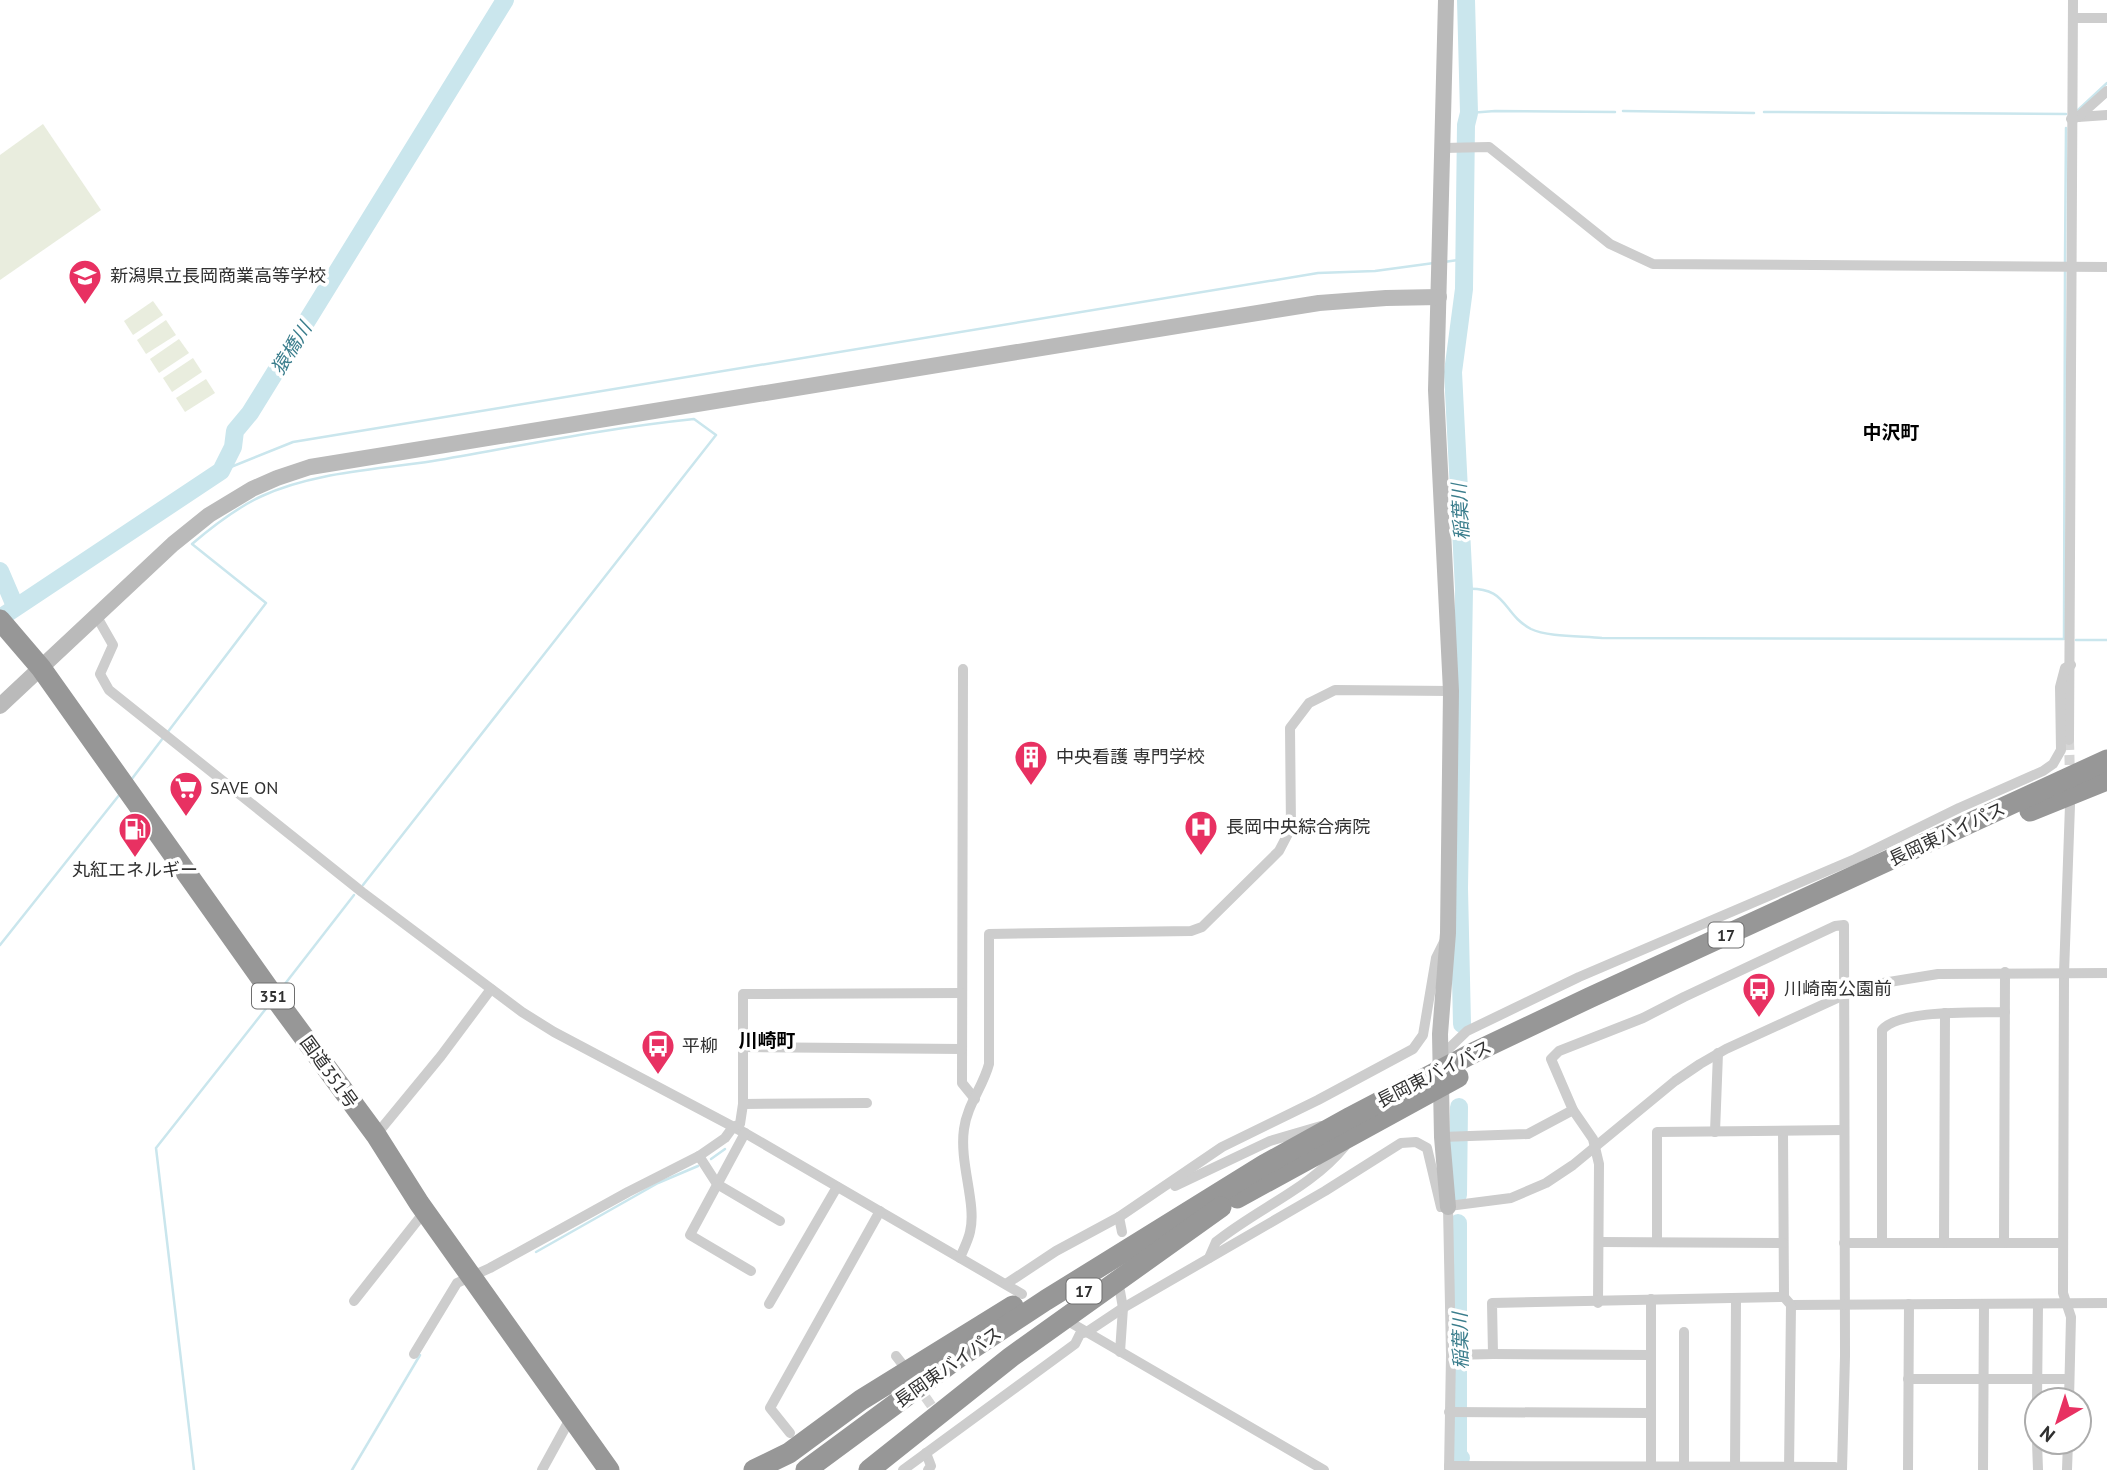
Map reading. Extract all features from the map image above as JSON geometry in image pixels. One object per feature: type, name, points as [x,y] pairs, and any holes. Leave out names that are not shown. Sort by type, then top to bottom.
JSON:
[{"type":"highway","name":"国道351号","points":[[6,627],[41,668],[278,1002],[376,1135],[425,1211],[570,1419],[617,1468]]},
{"type":"highway","name":"長岡東バイパス","points":[[825,1470],[1030,1326],[1441,1070],[1589,998],[2107,760]]},
{"type":"highway","name":"長岡東バイパス","points":[[1441,1070],[1614,1001],[2107,777]]},
{"type":"highway","name":"長岡東バイパス","points":[[806,1470],[955,1360],[1057,1293],[1265,1165],[1353,1126]]},
{"type":"highway","name":"17","points":[[754,1470],[789,1443],[956,1339],[1224,1184],[1265,1165]]},
{"type":"highway","name":"17","points":[[869,1470],[1022,1350],[1221,1207]]},
{"type":"highway","name":"国道351号","points":[[505,1324],[550,1376],[617,1468]]},
{"type":"highway","points":[[765,1470],[789,1443]]},
{"type":"street","points":[[1446,0],[1446,148],[1436,390],[1451,691],[1448,933],[1441,1003],[1451,1355],[1449,1468],[1789,1469],[1835,1466],[1842,1470],[1845,1356],[1844,925],[1835,926],[1643,1018],[1559,1051],[1551,1059],[1573,1110],[1596,1145],[1599,1164],[1598,1303]]},
{"type":"street","points":[[2069,740],[2071,665],[2067,267],[2075,118],[2073,0]]},
{"type":"street","points":[[2073,18],[2107,18]]},
{"type":"street","points":[[2075,118],[2107,91]]},
{"type":"street","points":[[2075,118],[2107,115]]},
{"type":"street","points":[[1446,148],[1489,147],[1610,244],[1653,264],[2107,267]]},
{"type":"street","points":[[0,706],[173,544],[227,503],[277,478],[310,467],[1319,303],[1439,297]]},
{"type":"street","points":[[97,617],[113,645],[100,674],[109,690],[329,866],[491,989],[554,1032],[745,1133],[1022,1294]]},
{"type":"street","points":[[1441,1070],[1467,1031],[1566,983],[1854,859],[2043,771],[2053,764],[2060,750],[2060,687],[2065,667],[2071,665]]},
{"type":"street","points":[[963,669],[962,1083],[975,1099]]},
{"type":"street","points":[[960,1258],[970,1234],[972,1218],[963,1158],[963,1132],[967,1111],[984,1082],[989,1064],[989,934],[1191,931],[1202,927],[1287,841],[1292,828],[1290,728],[1308,703],[1335,690],[1451,691]]},
{"type":"street","points":[[2069,1386],[2071,1317],[2063,1293],[2063,1243],[2064,973],[2070,805]]},
{"type":"street","points":[[1006,1284],[1056,1251],[1119,1217],[1222,1147],[1413,1049],[1423,1035],[1436,958],[1448,933]]},
{"type":"street","points":[[904,1470],[1075,1344],[1080,1334],[1401,1143],[1416,1142],[1427,1148],[1441,1207],[1490,1202],[1528,1192],[1559,1175],[1675,1081],[1718,1053],[1844,995],[1910,977],[1965,972],[2107,973]]},
{"type":"street","points":[[2004,1243],[2005,972]]},
{"type":"street","points":[[376,1135],[441,1056],[491,989]]},
{"type":"street","points":[[414,1354],[457,1283],[699,1156],[740,1124],[743,1104],[743,994],[962,993]]},
{"type":"street","points":[[1882,1242],[1882,1030],[1888,1023],[1945,1013],[2005,1012]]},
{"type":"street","points":[[1944,1243],[1945,1013]]},
{"type":"street","points":[[741,1047],[962,1049]]},
{"type":"street","points":[[1715,1132],[1718,1053]]},
{"type":"street","points":[[743,1104],[867,1103]]},
{"type":"street","points":[[1446,1136],[1528,1134],[1573,1110]]},
{"type":"street","points":[[1147,1198],[1291,1133],[1353,1126]]},
{"type":"street","points":[[1209,1258],[1216,1242],[1307,1183],[1335,1159],[1353,1126]]},
{"type":"street","points":[[1657,1242],[1657,1132],[1843,1130]]},
{"type":"street","points":[[1783,1132],[1789,1469]]},
{"type":"street","points":[[745,1133],[690,1235],[751,1271]]},
{"type":"street","points":[[699,1156],[717,1184],[780,1221]]},
{"type":"street","points":[[769,1304],[837,1187]]},
{"type":"street","points":[[354,1301],[425,1211]]},
{"type":"street","points":[[789,1443],[770,1408],[880,1211]]},
{"type":"street","points":[[1119,1217],[1122,1232]]},
{"type":"street","points":[[1599,1242],[1783,1243]]},
{"type":"street","points":[[1844,1243],[2063,1243]]},
{"type":"street","points":[[1120,1291],[1123,1308],[1120,1352]]},
{"type":"street","points":[[1493,1354],[1492,1303],[1598,1303],[1651,1299],[1736,1299],[1843,1304],[2107,1303]]},
{"type":"street","points":[[1651,1299],[1651,1469]]},
{"type":"street","points":[[1735,1469],[1736,1299]]},
{"type":"street","points":[[1908,1470],[1909,1304]]},
{"type":"street","points":[[1983,1470],[1984,1304]]},
{"type":"street","points":[[2037,1386],[2038,1305]]},
{"type":"street","points":[[1073,1324],[1324,1470]]},
{"type":"street","points":[[1683,1468],[1684,1332]]},
{"type":"street","points":[[1451,1355],[1651,1355]]},
{"type":"street","points":[[1908,1379],[2069,1380]]},
{"type":"street","points":[[1449,1412],[1650,1413]]},
{"type":"street","points":[[542,1470],[570,1419]]},
{"type":"street","points":[[944,1423],[954,1434]]},
{"type":"street","points":[[926,1453],[931,1466],[928,1470]]},
{"type":"shaded area","points":[[43,124],[101,210],[0,280],[0,155]]},
{"type":"shaded area","points":[[153,301],[163,315],[133,335],[124,321]]},
{"type":"shaded area","points":[[166,320],[176,335],[146,354],[137,340]]},
{"type":"shaded area","points":[[179,339],[189,353],[159,373],[150,359]]},
{"type":"shaded area","points":[[193,358],[202,372],[172,392],[163,378]]},
{"type":"shaded area","points":[[206,379],[215,393],[185,412],[176,398]]},
{"type":"waterway","name":"猿橋川","points":[[0,618],[221,471],[233,447],[235,431],[250,413],[505,0]]},
{"type":"waterway","name":"稲葉川","points":[[1462,1024],[1459,888],[1464,589],[1453,372],[1464,289],[1466,125],[1469,113],[1466,0]]},
{"type":"waterway","points":[[2078,110],[2107,83]]},
{"type":"waterway","points":[[1623,111],[1754,113]]},
{"type":"waterway","points":[[1469,113],[1615,112]]},
{"type":"waterway","points":[[1764,112],[2066,114]]},
{"type":"waterway","points":[[2065,262],[2066,128]]},
{"type":"waterway","points":[[1444,262],[1465,259]]},
{"type":"waterway","points":[[221,471],[293,442],[1318,273],[1375,271],[1434,263]]},
{"type":"waterway","points":[[1464,589],[1479,589],[1497,596],[1521,623],[1531,629],[1565,636],[2064,639],[2065,269]]},
{"type":"waterway","points":[[167,733],[266,603],[192,544],[252,501],[282,488],[324,477],[628,427],[694,419],[716,435],[363,885]]},
{"type":"waterway","points":[[0,571],[15,606]]},
{"type":"waterway","points":[[2076,640],[2107,640]]},
{"type":"waterway","points":[[131,780],[163,738]]},
{"type":"waterway","points":[[0,945],[120,794]]},
{"type":"waterway","points":[[281,989],[354,895]]},
{"type":"waterway","points":[[194,1470],[156,1148],[268,1006]]},
{"type":"waterway","name":"稲葉川","points":[[1458,1195],[1459,1107]]},
{"type":"waterway","points":[[711,1159],[725,1149]]},
{"type":"waterway","points":[[536,1252],[658,1183],[698,1166]]},
{"type":"waterway","name":"稲葉川","points":[[1458,1223],[1458,1455],[1461,1458]]},
{"type":"waterway","points":[[352,1470],[420,1355]]},
{"type":"tunnel","points":[[2069,740],[2070,778]]},
{"type":"tunnel","points":[[917,1385],[940,1418]]},
{"type":"place","name":"新潟県立長岡商業高等学校","points":[[85,306]]},
{"type":"place","name":"中央看護 専門学校","points":[[1031,787]]},
{"type":"place","name":"SAVE ON","points":[[186,818]]},
{"type":"place","name":"長岡中央綜合病院","points":[[1201,857]]},
{"type":"place","name":"丸紅エネルギー","points":[[135,859]]},
{"type":"place","name":"川崎南公園前","points":[[1759,1019]]},
{"type":"place","name":"平柳","points":[[658,1076]]},
{"type":"district","name":"中沢町","points":[[1891,432]]},
{"type":"district","name":"川崎町","points":[[767,1040]]}]
